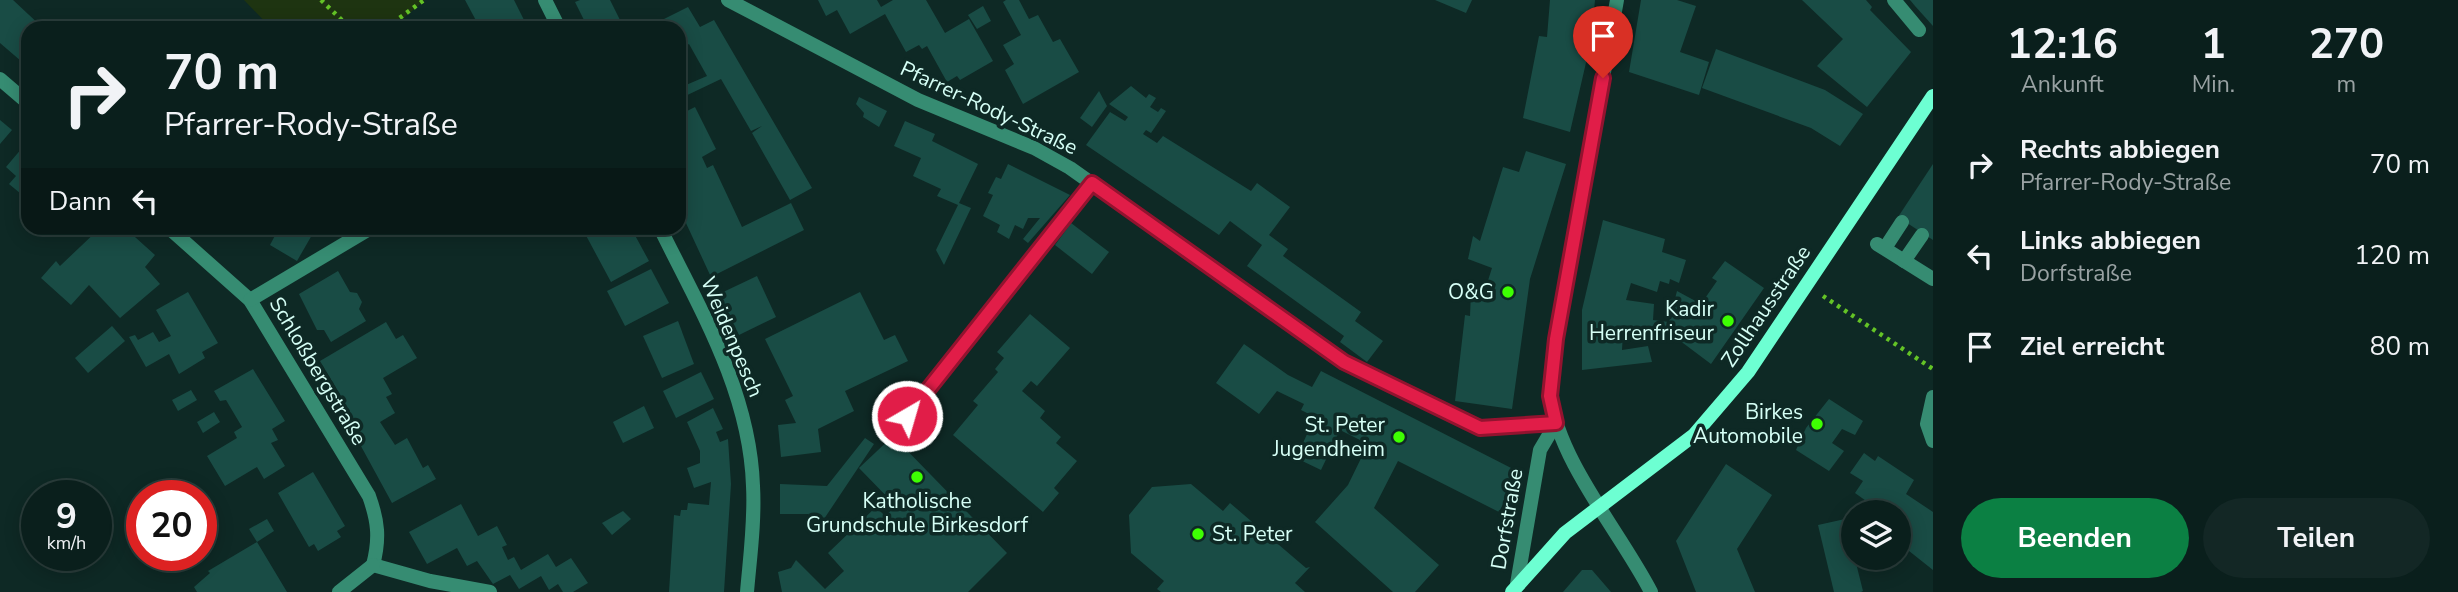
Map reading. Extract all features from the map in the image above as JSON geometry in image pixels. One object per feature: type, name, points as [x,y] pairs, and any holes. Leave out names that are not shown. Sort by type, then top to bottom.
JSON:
[{"type":"street","points":[[545,0],[556,21]]},
{"type":"street","name":"Pfarrer-Rody-Straße","points":[[728,0],[918,100],[1034,149],[1092,183],[1344,362],[1367,375],[1480,428],[1556,423]]},
{"type":"street","points":[[1617,0],[1556,339],[1550,396],[1556,423],[1598,508],[1632,556],[1651,592]]},
{"type":"street","points":[[1894,0],[1919,30]]},
{"type":"street","points":[[0,79],[21,97]]},
{"type":"street","name":"Zollhausstraße","points":[[1514,588],[1565,533],[1694,435],[1748,372],[1933,96]]},
{"type":"street","points":[[907,416],[1092,183]]},
{"type":"street","points":[[1902,222],[1881,246],[1933,279]]},
{"type":"street","points":[[1904,261],[1922,234]]},
{"type":"street","name":"Schloßbergstraße","points":[[177,235],[250,300],[369,496],[380,541],[373,565]]},
{"type":"street","points":[[250,300],[359,235]]},
{"type":"street","name":"Weidenpesch","points":[[664,235],[716,340],[736,391],[748,439],[753,486],[747,592]]},
{"type":"street","points":[[1933,397],[1927,424],[1933,441]]},
{"type":"street","name":"Dorfstraße","points":[[1514,588],[1540,450],[1556,423]]},
{"type":"street","points":[[340,592],[373,565],[430,581],[490,592]]},
{"type":"path","points":[[321,0],[343,21]]},
{"type":"path","points":[[396,21],[424,0]]},
{"type":"path","points":[[1807,285],[1933,369]]},
{"type":"green space","points":[[244,0],[425,0],[400,21],[264,21]]},
{"type":"building","points":[[0,0],[13,0],[36,21],[21,21],[21,61],[0,43]]},
{"type":"building","points":[[465,0],[514,0],[524,21],[476,21]]},
{"type":"building","points":[[610,0],[620,21],[584,21],[575,2]]},
{"type":"building","points":[[818,0],[877,0],[881,7],[893,0],[926,0],[945,33],[969,19],[993,61],[960,80],[957,76],[947,82],[927,46],[922,49],[919,45],[906,52],[885,14],[850,34],[837,10],[826,16]]},
{"type":"building","points":[[1019,0],[1029,19],[1038,15],[1053,42],[1060,39],[1079,72],[1023,104],[1005,70],[1014,64],[1003,45],[1021,35],[1003,2]]},
{"type":"building","points":[[1435,0],[1472,0],[1466,13]]},
{"type":"building","points":[[1550,0],[1595,0],[1591,41],[1570,132],[1523,118],[1539,36],[1547,37]]},
{"type":"building","points":[[1641,0],[1677,0],[1696,6],[1680,52],[1709,62],[1699,95],[1629,72]]},
{"type":"building","points":[[1802,0],[1866,0],[1872,7],[1870,10],[1911,52],[1867,107],[1817,66],[1843,39]]},
{"type":"building","points":[[1910,0],[1933,0],[1933,26],[1915,6]]},
{"type":"building","points":[[983,6],[991,21],[977,29],[968,15]]},
{"type":"building","points":[[688,7],[700,27],[714,20],[812,188],[790,200],[752,133],[762,126],[751,131],[721,79],[686,96],[686,85],[707,76],[689,44],[686,46],[686,21],[660,21]]},
{"type":"building","points":[[1716,49],[1825,90],[1863,114],[1840,146],[1811,128],[1702,88]]},
{"type":"building","points":[[1131,86],[1146,98],[1149,94],[1156,98],[1150,107],[1158,112],[1161,108],[1166,111],[1151,133],[1146,130],[1143,134],[1157,143],[1163,136],[1251,191],[1257,183],[1290,207],[1269,235],[1288,249],[1283,256],[1361,312],[1355,321],[1383,341],[1367,362],[1340,342],[1344,336],[1247,266],[1262,245],[1230,221],[1219,235],[1086,145],[1110,112],[1125,121],[1128,117],[1109,104]]},
{"type":"building","points":[[1099,91],[1107,106],[1092,127],[1080,118]]},
{"type":"building","points":[[859,97],[887,111],[879,127],[863,117],[864,113],[856,104]]},
{"type":"building","points":[[695,107],[716,149],[702,157],[707,168],[713,165],[742,227],[791,203],[804,230],[711,277],[686,223],[686,112]]},
{"type":"building","points":[[0,120],[12,130],[0,144]]},
{"type":"building","points":[[905,121],[935,134],[932,141],[978,164],[959,203],[971,208],[944,265],[936,250],[958,205],[937,196],[941,189],[913,176],[921,158],[894,146]]},
{"type":"building","points":[[21,149],[21,194],[9,184],[16,176],[6,167]]},
{"type":"building","points":[[1526,151],[1566,164],[1530,279],[1512,409],[1455,401],[1465,315],[1470,316],[1471,292],[1483,296],[1492,268],[1468,259],[1473,236],[1480,241],[1503,167],[1519,172]]},
{"type":"building","points":[[1008,164],[1070,195],[1028,243],[1023,239],[1040,218],[1028,218],[1023,229],[1015,225],[1009,239],[997,232],[1000,225],[983,216],[993,195],[988,193],[996,177],[1001,179]]},
{"type":"building","points":[[1933,164],[1933,240],[1898,217]]},
{"type":"building","points":[[1603,220],[1665,239],[1662,252],[1686,260],[1679,283],[1670,279],[1669,284],[1660,281],[1657,292],[1631,283],[1626,300],[1654,304],[1653,320],[1669,322],[1677,291],[1701,304],[1717,281],[1712,278],[1725,261],[1764,288],[1711,364],[1683,343],[1665,335],[1623,332],[1622,350],[1648,346],[1652,362],[1582,370],[1582,310]]},
{"type":"building","points":[[1071,223],[1109,252],[1092,274],[1055,245]]},
{"type":"building","points":[[93,235],[133,235],[155,255],[145,267],[160,284],[120,318],[89,285],[71,305],[41,278],[56,261],[60,266]]},
{"type":"building","points":[[275,235],[312,235],[297,261],[270,245]]},
{"type":"building","points":[[586,235],[635,235],[649,261],[611,282]]},
{"type":"building","points":[[651,269],[669,303],[625,326],[607,291]]},
{"type":"building","points":[[338,271],[350,292],[357,293],[362,302],[359,309],[366,321],[331,342],[324,330],[317,330],[299,294]]},
{"type":"building","points":[[757,276],[776,317],[739,335],[719,294]]},
{"type":"building","points":[[188,292],[218,343],[202,352],[205,358],[179,374],[169,354],[146,367],[129,337],[135,335],[138,340],[153,332],[159,342],[171,336],[156,310]]},
{"type":"building","points":[[860,292],[884,340],[895,335],[908,361],[845,391],[854,411],[818,429],[821,452],[781,457],[778,425],[796,423],[785,400],[793,396],[765,339]]},
{"type":"building","points":[[1030,314],[1070,348],[1037,386],[1031,381],[1022,391],[1045,411],[1040,418],[1061,437],[1056,443],[1077,461],[1054,488],[1059,493],[1043,512],[953,435],[978,405],[973,401],[998,372],[995,369],[1004,358],[997,352]]},
{"type":"building","points":[[678,321],[694,364],[662,378],[643,336]]},
{"type":"building","points":[[386,322],[396,339],[403,335],[417,358],[383,378],[392,394],[386,397],[395,413],[380,422],[395,445],[407,438],[423,468],[428,465],[436,479],[392,503],[338,404],[344,401],[320,361]]},
{"type":"building","points":[[112,326],[125,341],[88,373],[75,358]]},
{"type":"building","points":[[1244,344],[1288,375],[1312,387],[1321,371],[1519,472],[1499,512],[1398,461],[1374,508],[1439,565],[1415,592],[1393,592],[1315,522],[1348,485],[1368,444],[1340,430],[1321,470],[1296,458],[1315,417],[1301,410],[1304,404],[1277,391],[1259,414],[1216,383]]},
{"type":"building","points":[[253,369],[285,421],[272,429],[278,440],[271,443],[285,466],[264,479],[257,467],[225,486],[207,456],[237,438],[234,432],[242,427],[226,400],[220,401],[214,391]]},
{"type":"building","points":[[701,372],[714,399],[676,418],[663,391]]},
{"type":"building","points":[[191,390],[197,400],[178,411],[172,400]]},
{"type":"building","points":[[1829,399],[1863,421],[1855,435],[1842,429],[1832,443],[1844,451],[1829,471],[1796,450],[1806,428]]},
{"type":"building","points":[[644,406],[654,428],[623,443],[613,422]]},
{"type":"building","points":[[713,408],[723,429],[716,432],[720,442],[728,439],[731,484],[724,592],[669,592],[674,515],[680,516],[681,510],[687,510],[688,503],[709,505],[711,482],[694,488],[687,468],[700,463],[700,451],[687,422]]},
{"type":"building","points":[[214,412],[220,422],[203,433],[197,422]]},
{"type":"building","points":[[893,436],[1007,553],[968,592],[782,592],[778,572],[791,568],[796,560],[825,589],[844,571],[828,553],[876,507],[885,516],[896,506],[859,468]]},
{"type":"building","points":[[865,438],[874,444],[816,531],[808,514],[780,514],[780,484],[827,486]]},
{"type":"building","points":[[1864,453],[1875,461],[1878,456],[1914,480],[1906,494],[1933,512],[1933,570],[1911,553],[1911,500],[1865,500],[1855,493],[1863,481],[1850,473]]},
{"type":"building","points":[[1726,464],[1772,495],[1737,549],[1755,592],[1696,592],[1676,541]]},
{"type":"building","points":[[313,472],[345,526],[337,531],[341,537],[318,551],[314,544],[309,547],[278,493]]},
{"type":"building","name":"St. Peter","points":[[1191,484],[1223,511],[1230,503],[1306,568],[1310,567],[1295,583],[1305,592],[1161,592],[1157,589],[1164,581],[1131,553],[1129,515],[1152,487]]},
{"type":"building","points":[[461,504],[478,536],[497,526],[507,545],[502,547],[508,560],[514,557],[521,570],[548,554],[556,567],[571,558],[588,583],[573,592],[563,592],[558,584],[549,590],[541,576],[519,589],[510,575],[493,584],[477,561],[467,566],[457,548],[427,564],[409,532]]},
{"type":"building","points":[[623,511],[631,519],[612,535],[602,523]]},
{"type":"building","points":[[267,519],[274,531],[257,542],[249,529]]},
{"type":"building","points":[[1841,520],[1841,570],[1858,570],[1863,591],[1834,592],[1818,525]]},
{"type":"building","points":[[257,542],[287,592],[197,592],[194,587],[210,573],[208,571],[217,571],[217,566]]},
{"type":"building","points":[[1582,570],[1592,570],[1611,592],[1563,592]]},
{"type":"place","name":"O&G","points":[[1508,292]]},
{"type":"place","name":"Kadir Herrenfriseur","points":[[1728,321]]},
{"type":"place","name":"Birkes Automobile","points":[[1817,424]]},
{"type":"place","name":"St. Peter Jugendheim","points":[[1399,437]]},
{"type":"place","name":"Katholische Grundschule Birkesdorf","points":[[917,477]]},
{"type":"place","name":"St. Peter","points":[[1198,534]]},
{"type":"route","points":[[907,416],[1092,183],[1344,362],[1367,375],[1480,428],[1556,423],[1550,396],[1556,339],[1603,78]]}]
